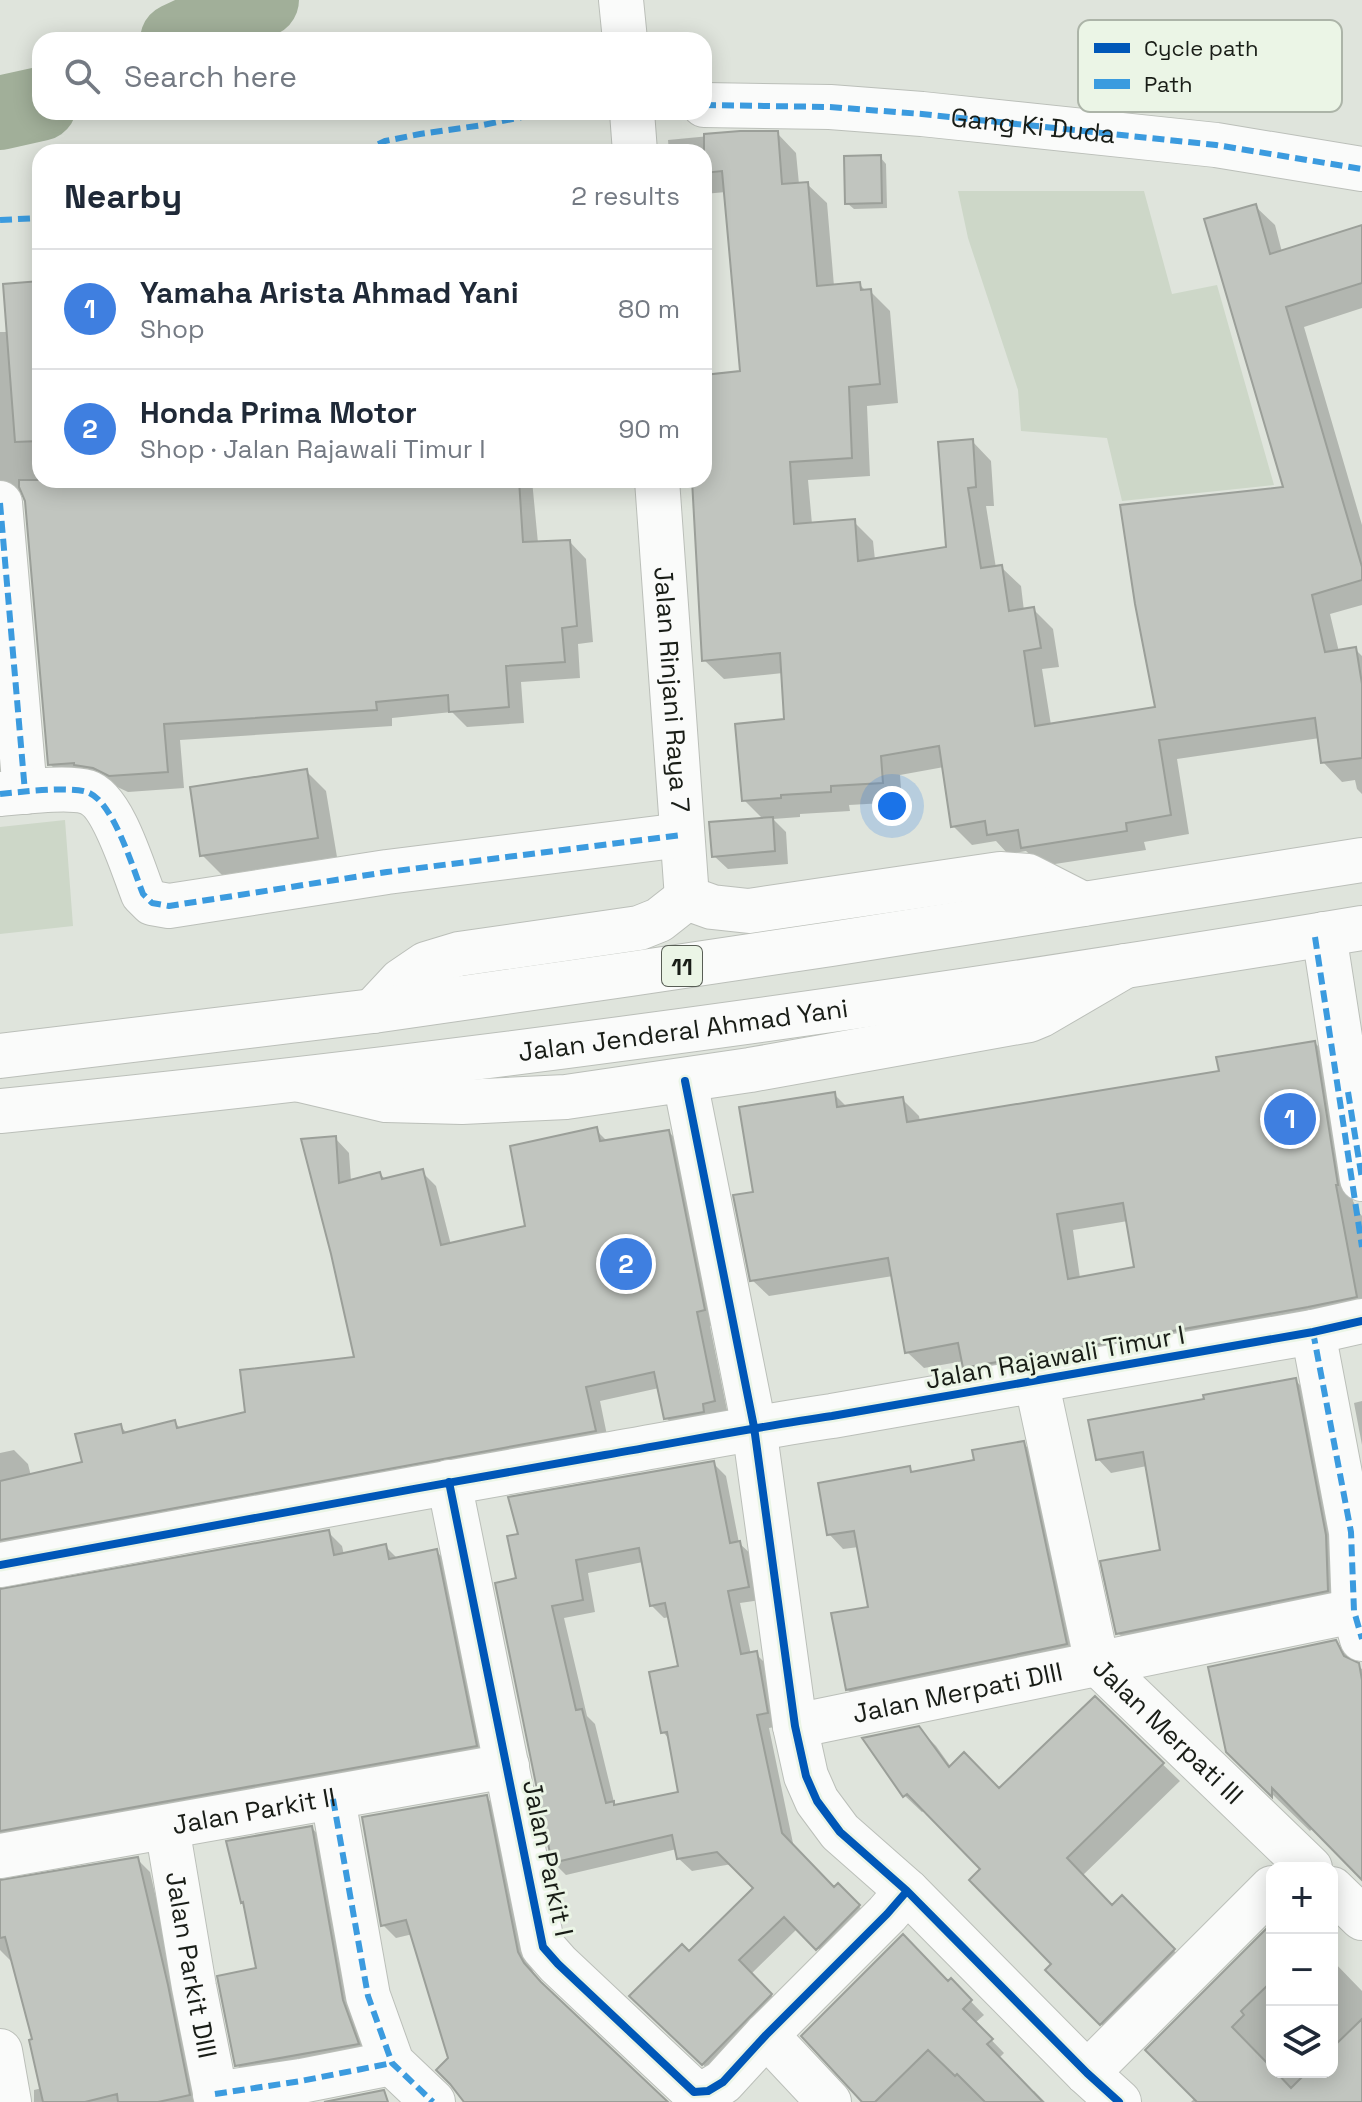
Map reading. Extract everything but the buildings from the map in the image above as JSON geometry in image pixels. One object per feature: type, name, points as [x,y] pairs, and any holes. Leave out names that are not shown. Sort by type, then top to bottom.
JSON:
[{"type":"main road","points":[[621,0],[624,32]]},
{"type":"main road","name":"Gang Ki Duda","points":[[712,105],[830,107],[922,114],[1216,145],[1362,169]]},
{"type":"main road","points":[[633,120],[634,144]]},
{"type":"main road","name":"Jalan Rinjani Raya 7","points":[[658,488],[685,868]]},
{"type":"main road","points":[[0,503],[13,793],[57,790],[87,792],[101,801],[112,816],[143,894],[152,903],[169,906],[387,872],[685,868]]},
{"type":"main road","name":"11","points":[[5,1054],[373,1011],[831,944],[1362,860]]},
{"type":"main road","points":[[685,868],[712,907],[749,911],[1000,874],[1028,876],[1083,904]]},
{"type":"main road","points":[[373,1011],[401,981],[426,964],[459,954],[639,928],[659,920],[685,868]]},
{"type":"main road","points":[[1343,931],[1362,1179]]},
{"type":"main road","name":"Jalan Jenderal Ahmad Yani","points":[[0,1111],[682,1032],[1343,931]]},
{"type":"main road","points":[[294,1079],[386,1100],[462,1102],[566,1097],[685,1081],[1029,1020],[1127,965]]},
{"type":"main road","points":[[685,1081],[754,1427],[795,1726],[806,1776],[817,1801],[840,1832],[907,1891],[1119,2102]]},
{"type":"main road","name":"Jalan Rajawali Timur I","points":[[0,1565],[754,1427],[832,1416],[1362,1321]]},
{"type":"main road","points":[[1313,1332],[1356,1532],[1358,1625]]},
{"type":"main road","name":"Jalan Merpati III","points":[[1036,1380],[1097,1663],[1285,1862]]},
{"type":"main road","name":"Jalan Parkit I","points":[[449,1482],[543,1947],[694,2092],[708,2091],[723,2082],[766,2035]]},
{"type":"main road","name":"Jalan Merpati DIII","points":[[795,1726],[1097,1663],[1358,1625]]},
{"type":"main road","name":"Jalan Parkit II","points":[[0,1856],[507,1766]]},
{"type":"main road","points":[[333,1799],[368,1996],[392,2063],[433,2102]]},
{"type":"main road","name":"Jalan Parkit DIII","points":[[167,1827],[216,2098]]},
{"type":"main road","points":[[829,2102],[766,2035],[907,1891]]},
{"type":"main road","points":[[1338,1895],[1362,1918]]},
{"type":"main road","points":[[1087,2073],[1266,1897]]},
{"type":"main road","points":[[0,2051],[9,2102]]},
{"type":"main road","points":[[216,2098],[392,2063]]},
{"type":"green space","points":[[958,191],[1144,191],[1172,294],[1217,285],[1274,485],[1122,501],[1107,438],[1021,431],[1018,390],[968,238]]},
{"type":"green space","points":[[65,820],[73,926],[0,934],[0,827]]},
{"type":"waterway","points":[[194,32],[262,0]]},
{"type":"waterway","points":[[0,113],[32,106]]},
{"type":"marked path","points":[[712,105],[830,107],[922,114],[1216,145],[1362,169]]},
{"type":"marked path","points":[[379,144],[507,120]]},
{"type":"marked path","points":[[0,220],[32,218]]},
{"type":"marked path","points":[[0,503],[25,792]]},
{"type":"marked path","points":[[0,794],[44,790],[87,792],[96,798],[114,821],[143,894],[152,903],[169,906],[387,872],[682,835]]},
{"type":"marked path","points":[[1315,937],[1362,1247]]},
{"type":"marked path","points":[[1348,1092],[1362,1179]]},
{"type":"marked path","points":[[1313,1332],[1351,1532],[1354,1611],[1362,1639]]},
{"type":"marked path","points":[[333,1799],[368,1996],[392,2063],[433,2102]]},
{"type":"marked path","points":[[215,2094],[392,2063]]},
{"type":"cycle path","points":[[685,1081],[754,1427],[795,1726],[806,1776],[817,1801],[840,1832],[907,1891],[1119,2102]]},
{"type":"cycle path","points":[[0,1565],[1362,1321]]},
{"type":"cycle path","points":[[449,1482],[543,1947],[694,2092],[708,2091],[723,2082],[907,1891]]},
{"type":"place","name":"Yamaha Arista Ahmad Yani","points":[[1290,1119]]},
{"type":"place","name":"Honda Prima Motor","points":[[626,1264]]}]
